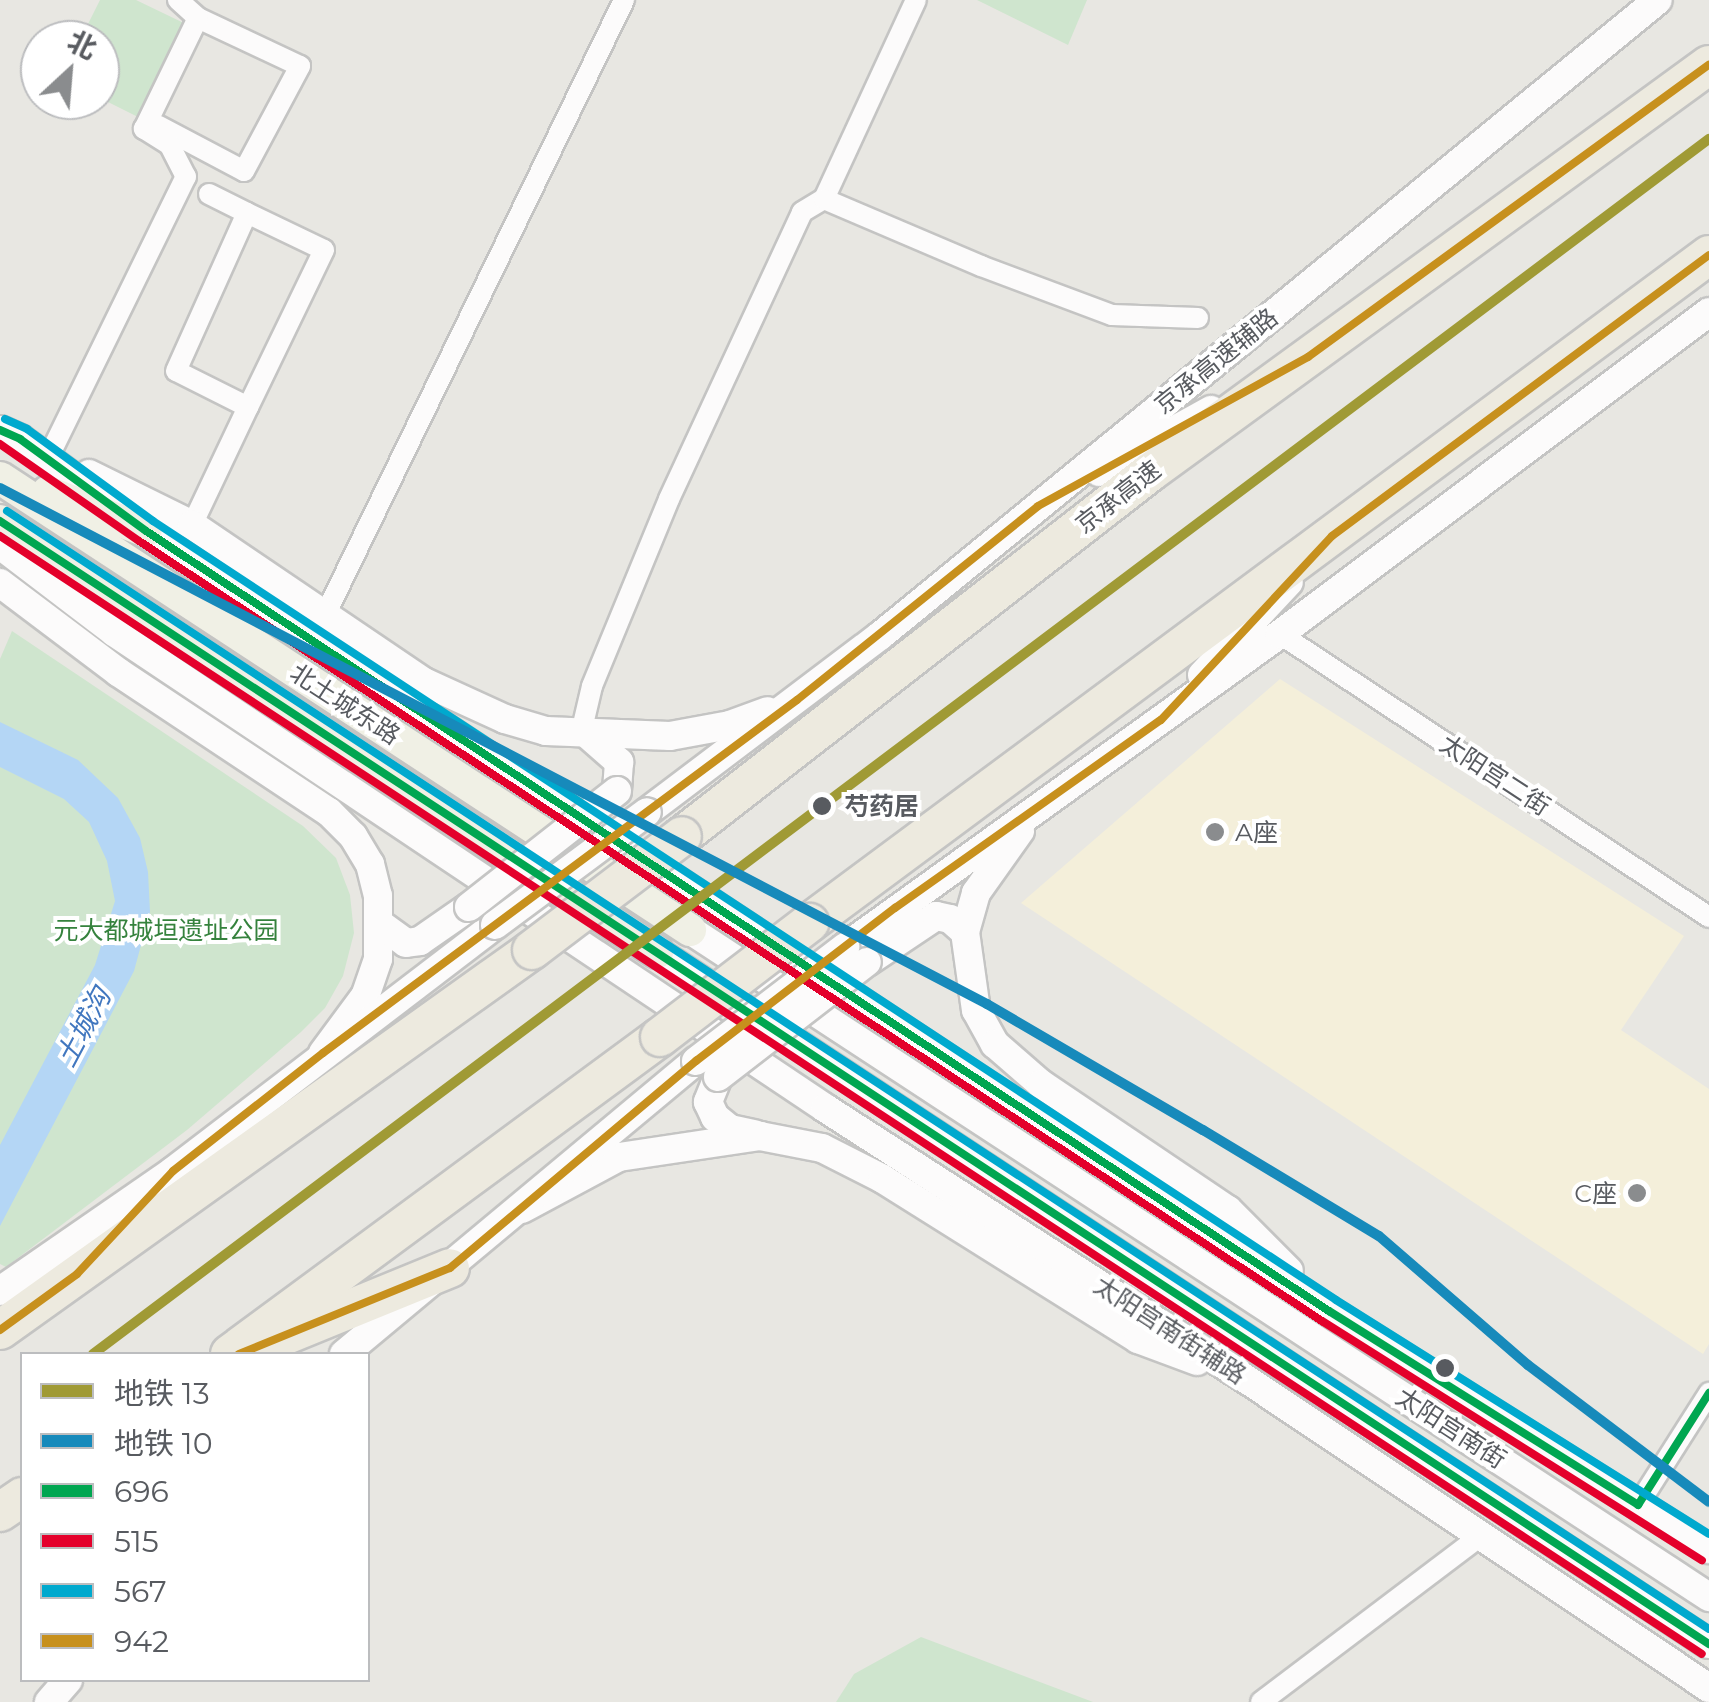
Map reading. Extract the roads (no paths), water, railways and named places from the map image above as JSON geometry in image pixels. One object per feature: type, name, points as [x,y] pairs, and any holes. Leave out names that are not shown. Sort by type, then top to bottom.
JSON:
[{"type":"highway","name":"京承高速","points":[[77,1274],[532,950],[1150,472],[1709,66]]},
{"type":"highway","points":[[233,1352],[1709,256]]},
{"type":"highway","points":[[0,1330],[77,1274],[174,1171]]},
{"type":"highway","points":[[244,1352],[450,1268]]},
{"type":"main road","points":[[0,476],[146,531]]},
{"type":"main road","name":"北土城东路","points":[[0,476],[690,930]]},
{"type":"main road","name":"北土城东路","points":[[0,520],[658,952]]},
{"type":"street","points":[[148,120],[244,171],[300,66],[198,18],[178,0]]},
{"type":"street","points":[[326,614],[624,0]]},
{"type":"street","points":[[584,734],[592,686],[669,499],[802,212],[824,199],[916,0]]},
{"type":"street","name":"京承高速辅路","points":[[0,1291],[174,1171],[324,1053],[797,700],[1658,0]]},
{"type":"street","points":[[50,454],[186,177],[170,145],[144,129],[198,18]]},
{"type":"street","points":[[192,524],[324,250],[209,194]]},
{"type":"street","points":[[824,199],[981,266],[1112,315],[1198,318]]},
{"type":"street","points":[[247,213],[176,371],[248,407]]},
{"type":"street","points":[[346,1352],[522,1209],[1032,814],[1280,634],[1709,312]]},
{"type":"street","points":[[1038,506],[1308,357]]},
{"type":"street","points":[[10,435],[192,524],[462,703],[546,730],[670,736],[730,725],[797,700]]},
{"type":"street","points":[[10,435],[146,531],[716,909],[1329,1311],[1709,1550]]},
{"type":"street","points":[[1160,720],[1332,536]]},
{"type":"street","name":"太阳宫南街辅路","points":[[0,545],[114,632],[826,1108],[1248,1381],[1709,1688]]},
{"type":"street","points":[[0,583],[39,614],[330,812],[353,836],[370,864],[380,924],[378,959],[365,996],[324,1053]]},
{"type":"street","points":[[39,614],[114,632]]},
{"type":"street","name":"太阳宫二街","points":[[1280,634],[1709,917]]},
{"type":"street","points":[[380,924],[406,943],[420,942],[617,792],[619,762],[584,734]]},
{"type":"street","points":[[1032,814],[976,893],[965,932],[976,1010],[996,1044],[1040,1084],[1228,1210],[1329,1311]]},
{"type":"street","points":[[856,954],[936,916],[950,918],[965,932]]},
{"type":"street","name":"太阳宫南街","points":[[690,930],[1709,1597]]},
{"type":"street","name":"太阳宫南街","points":[[658,952],[1709,1644]]},
{"type":"street","points":[[707,1069],[708,1102],[715,1117],[730,1129],[822,1148],[882,1179],[1138,1338],[1248,1381]]},
{"type":"street","points":[[522,1209],[620,1158],[760,1136]]},
{"type":"street","points":[[1638,1505],[1709,1393]]},
{"type":"street","points":[[1261,1702],[1479,1537],[1517,1521]]},
{"type":"street","points":[[49,1702],[66,1682]]},
{"type":"water","name":"土城沟","points":[[0,722],[78,760],[118,798],[140,838],[148,872],[150,912],[134,971],[0,1226],[0,1145],[95,965],[115,901],[107,861],[89,822],[64,799],[0,767]]},
{"type":"metro line","name":"13","points":[[96,1352],[1709,139]]},
{"type":"metro line","name":"10","points":[[0,488],[987,1004],[1203,1130],[1379,1236],[1528,1365],[1709,1502]]},
{"type":"place","name":"芍药居","points":[[822,806]]},
{"type":"place","name":"A座","points":[[1215,832]]},
{"type":"place","name":"C座","points":[[1637,1193]]},
{"type":"park label","name":"元大都城垣遗址公园","points":[[166,930]]}]
